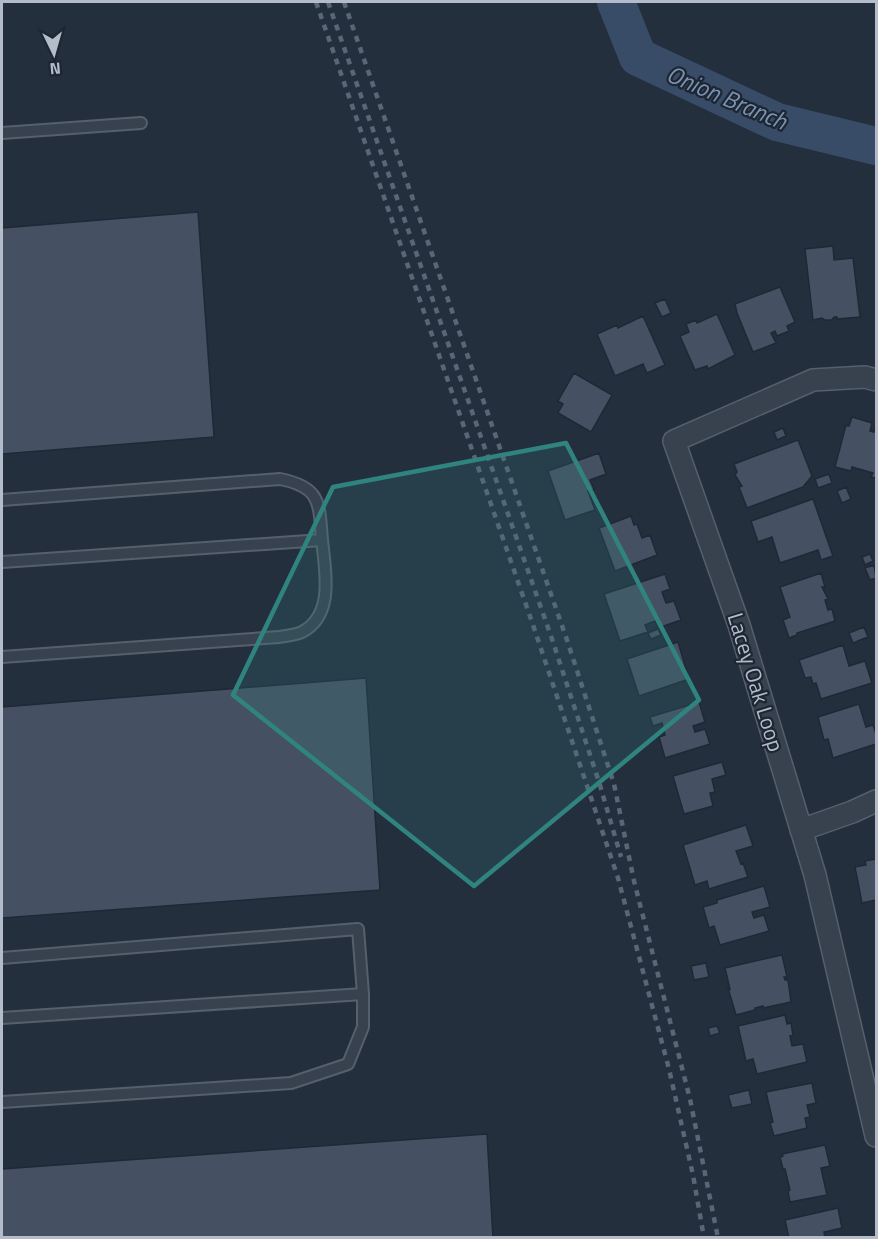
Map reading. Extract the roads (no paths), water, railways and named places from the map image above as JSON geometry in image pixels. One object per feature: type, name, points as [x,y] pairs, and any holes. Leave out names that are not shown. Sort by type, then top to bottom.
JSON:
[{"type":"street","name":"Lacey Oak Loop","points":[[876,380],[865,377],[813,380],[674,441],[739,625],[815,875],[873,1107],[876,1136]]},
{"type":"street","points":[[801,830],[876,801]]},
{"type":"lane","points":[[2,133],[141,123]]},
{"type":"lane","points":[[2,500],[280,479],[306,486],[315,498],[320,512],[326,582],[322,609],[315,622],[301,633],[279,637],[2,657]]},
{"type":"lane","points":[[2,562],[322,540]]},
{"type":"lane","points":[[2,958],[358,929],[363,994],[363,1027],[348,1064],[291,1083],[2,1102]]},
{"type":"lane","points":[[2,1018],[363,994]]},
{"type":"waterway","name":"Onion Branch","points":[[616,2],[638,57],[777,122],[876,146]]},
{"type":"railway","points":[[316,2],[532,622],[618,878],[669,1069],[693,1175],[704,1238]]},
{"type":"railway","points":[[328,2],[552,639],[621,857]]},
{"type":"railway","points":[[344,2],[567,640],[614,784],[634,881],[690,1099],[718,1238]]}]
